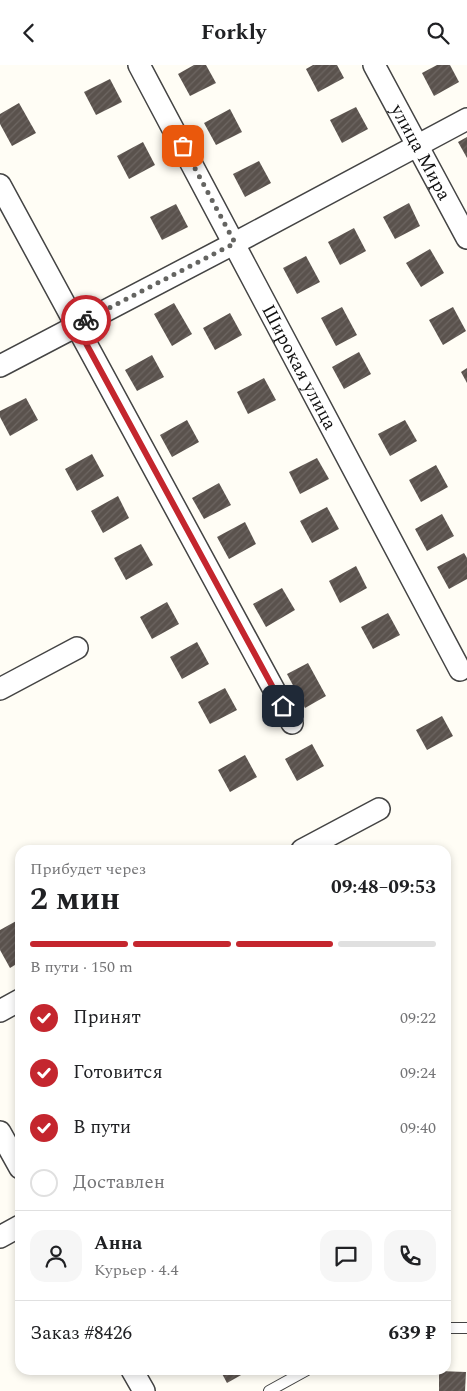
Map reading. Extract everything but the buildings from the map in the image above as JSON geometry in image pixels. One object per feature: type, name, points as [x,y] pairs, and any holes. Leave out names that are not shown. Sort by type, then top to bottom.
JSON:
[{"type":"street","name":"Широкая улица","points":[[139,65],[460,670]]},
{"type":"street","name":"улица Мира","points":[[374,65],[467,238]]},
{"type":"street","points":[[0,366],[467,119]]},
{"type":"street","points":[[0,185],[292,723]]},
{"type":"street","points":[[0,689],[77,648]]},
{"type":"street","points":[[311,845],[379,809]]},
{"type":"street","points":[[0,1011],[15,1003]]},
{"type":"street","points":[[0,1132],[15,1159]]},
{"type":"street","points":[[0,1237],[15,1229]]},
{"type":"street","points":[[135,1375],[144,1391]]},
{"type":"lane","points":[[451,1328],[467,1328]]},
{"type":"lane","points":[[269,1391],[298,1375]]},
{"type":"way so far","points":[[86,320],[235,243],[183,146]]},
{"type":"route","points":[[86,320],[76,325],[283,706]]}]
